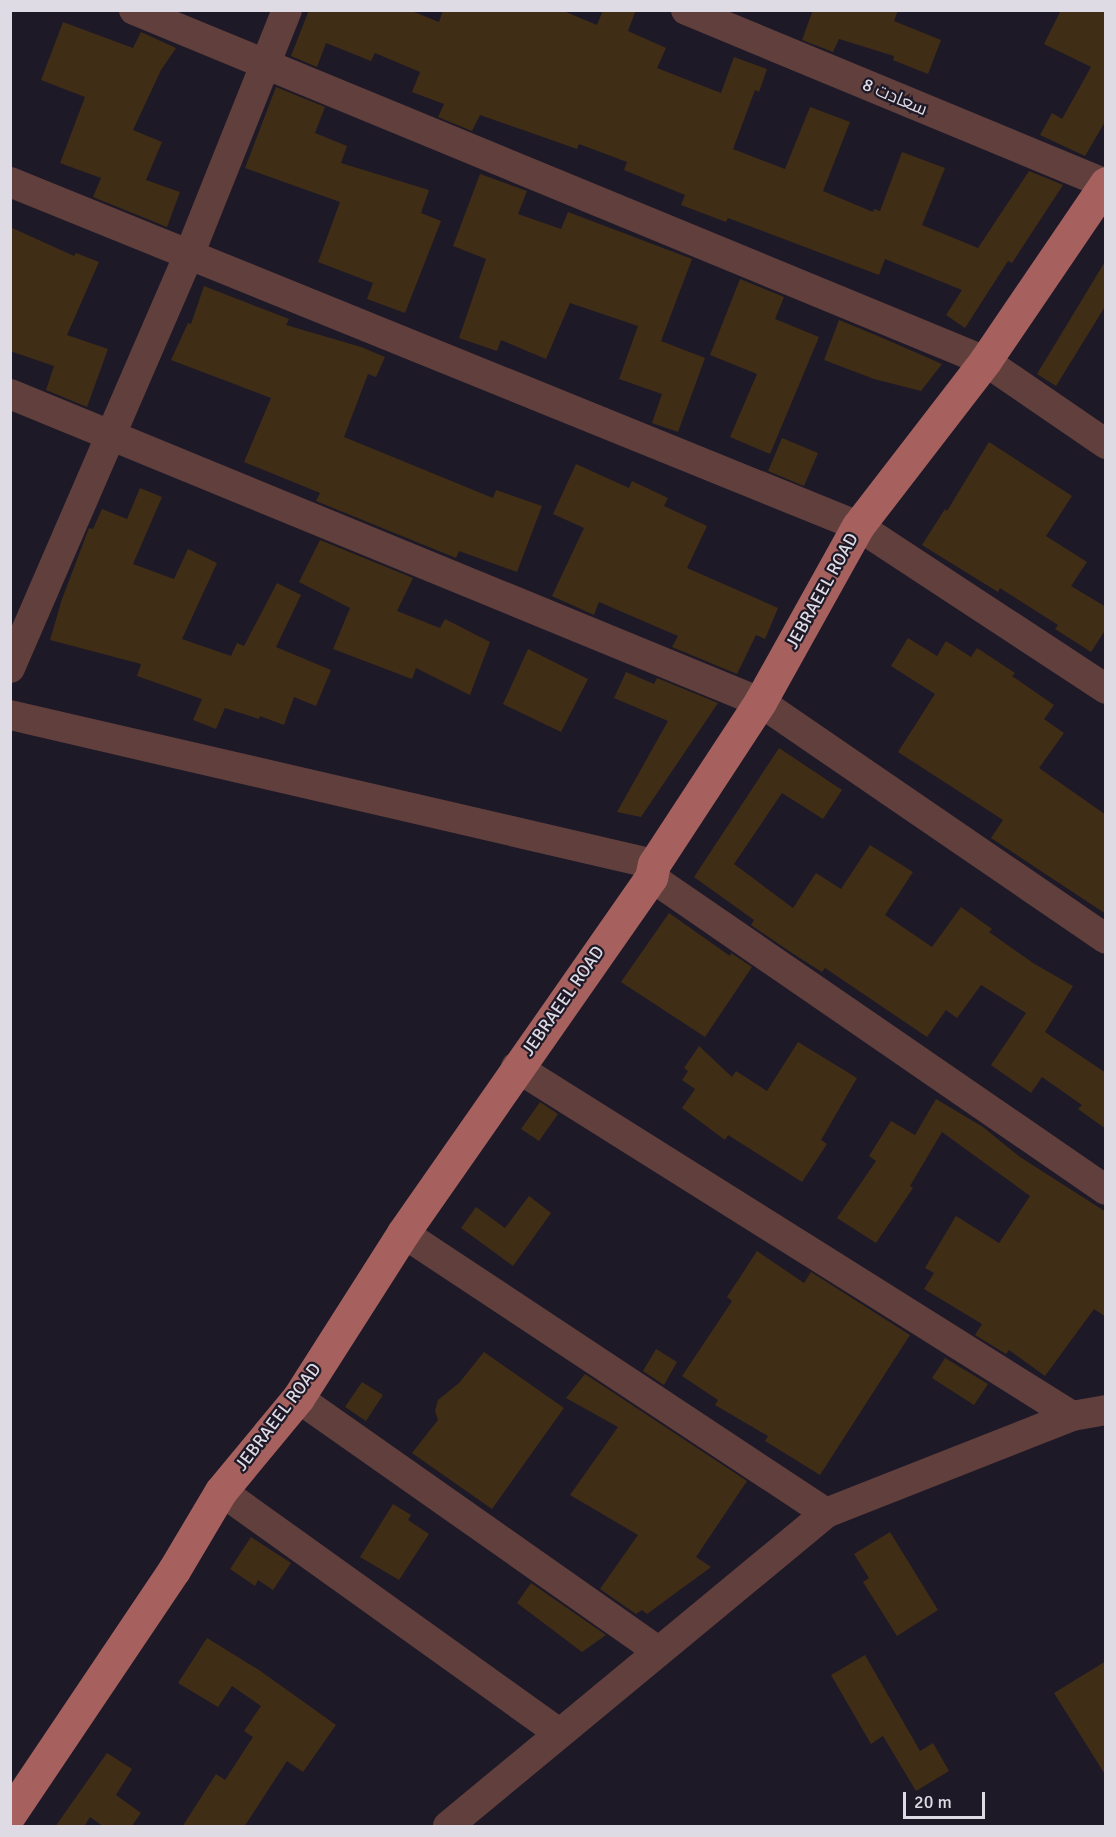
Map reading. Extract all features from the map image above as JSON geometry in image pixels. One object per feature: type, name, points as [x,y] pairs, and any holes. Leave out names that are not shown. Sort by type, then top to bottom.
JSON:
[{"type":"main road","name":"JEBRAEEL ROAD","points":[[10,1814],[174,1570],[221,1491],[298,1398],[404,1233],[652,871],[760,702],[858,526],[985,361],[1105,184]]},
{"type":"street","points":[[134,10],[985,361],[1106,444]]},
{"type":"street","points":[[10,668],[189,255],[267,65],[287,10]]},
{"type":"street","name":"سعادت 8","points":[[686,10],[1105,184]]},
{"type":"street","points":[[10,182],[858,526],[1106,688]]},
{"type":"street","points":[[10,394],[760,702],[1106,939]]},
{"type":"street","points":[[10,715],[652,871],[1106,1190]]},
{"type":"street","points":[[516,1067],[1072,1416]]},
{"type":"street","points":[[404,1233],[826,1513]]},
{"type":"street","points":[[298,1398],[658,1651]]},
{"type":"street","points":[[448,1827],[559,1732],[826,1513],[1072,1416],[1106,1410]]},
{"type":"street","points":[[221,1491],[559,1732]]},
{"type":"building","points":[[309,10],[409,10],[439,22],[443,10],[561,10],[597,25],[603,10],[636,10],[628,31],[666,48],[657,68],[721,93],[734,57],[767,69],[759,92],[755,90],[733,149],[785,169],[810,107],[850,122],[823,191],[873,212],[874,209],[880,211],[902,152],[945,168],[922,225],[978,248],[1029,171],[1063,185],[1012,263],[1008,261],[965,328],[946,315],[962,290],[885,259],[879,275],[728,218],[726,222],[681,205],[685,195],[624,170],[627,162],[579,144],[577,149],[480,115],[472,131],[438,117],[444,104],[412,92],[420,72],[375,53],[371,61],[326,43],[317,67],[291,56]]},
{"type":"building","points":[[813,10],[898,10],[894,21],[941,40],[928,74],[893,60],[894,56],[839,39],[833,52],[802,40]]},
{"type":"building","points":[[1061,10],[1106,10],[1106,120],[1085,156],[1040,135],[1052,113],[1062,119],[1091,67],[1044,44]]},
{"type":"building","points":[[63,22],[133,48],[141,32],[176,48],[161,70],[133,130],[162,142],[146,180],[180,192],[167,227],[93,197],[101,178],[60,163],[85,97],[41,80]]},
{"type":"building","points":[[276,87],[325,107],[315,133],[347,146],[341,163],[429,190],[421,213],[441,221],[405,313],[367,299],[373,283],[318,262],[340,202],[245,168]]},
{"type":"building","points":[[480,174],[527,191],[518,214],[561,229],[568,212],[692,259],[661,341],[705,358],[678,432],[652,423],[662,394],[619,379],[638,326],[570,303],[546,359],[501,340],[497,351],[459,338],[486,259],[453,246]]},
{"type":"building","points":[[10,227],[74,256],[76,253],[99,262],[67,335],[108,349],[87,407],[46,390],[54,366],[10,351]]},
{"type":"building","points":[[1106,260],[1106,305],[1056,386],[1037,374]]},
{"type":"building","points":[[740,279],[784,297],[775,319],[819,337],[770,454],[730,437],[757,374],[710,355]]},
{"type":"building","points":[[204,286],[289,319],[286,325],[361,347],[385,357],[376,377],[368,374],[344,437],[493,498],[496,490],[542,506],[517,572],[459,551],[456,558],[316,501],[320,493],[244,462],[271,398],[171,360],[188,323],[191,324]]},
{"type":"building","points":[[839,320],[942,364],[921,391],[874,379],[824,360]]},
{"type":"building","points":[[782,438],[818,453],[804,486],[768,471]]},
{"type":"building","points":[[989,442],[1072,496],[1046,536],[1087,562],[1071,586],[1106,607],[1106,629],[1091,652],[1055,629],[1058,625],[1000,588],[998,592],[922,545],[945,509],[947,511]]},
{"type":"building","points":[[576,464],[629,488],[632,481],[668,498],[664,506],[707,526],[687,568],[778,608],[765,639],[756,635],[737,674],[672,647],[678,636],[599,602],[594,615],[552,596],[584,528],[553,514]]},
{"type":"building","points":[[140,488],[162,497],[133,564],[174,579],[188,549],[217,563],[182,639],[231,656],[237,643],[244,646],[277,583],[301,595],[276,647],[331,670],[316,706],[294,697],[284,725],[260,716],[259,719],[225,708],[216,729],[193,720],[202,699],[137,676],[141,664],[50,640],[62,599],[89,528],[93,529],[102,509],[127,519]]},
{"type":"building","points":[[320,540],[413,578],[397,611],[440,628],[445,619],[490,642],[470,695],[416,668],[412,679],[333,649],[350,608],[299,582]]},
{"type":"building","points":[[908,638],[937,656],[946,641],[971,657],[977,648],[1015,673],[1012,676],[1054,705],[1044,719],[1064,733],[1039,768],[1106,815],[1106,914],[991,838],[1003,820],[898,752],[935,694],[891,666]]},
{"type":"building","points":[[528,649],[588,679],[561,732],[503,704]]},
{"type":"building","points":[[626,672],[654,684],[657,678],[718,703],[641,817],[617,812],[668,721],[614,698]]},
{"type":"building","points":[[779,748],[842,790],[823,819],[782,793],[734,864],[793,908],[816,873],[841,889],[870,845],[913,872],[885,915],[932,947],[961,907],[992,929],[989,932],[1033,963],[1073,986],[1045,1032],[1106,1073],[1106,1129],[1078,1109],[1082,1105],[1042,1077],[1031,1093],[991,1065],[1026,1013],[981,985],[957,1018],[946,1010],[927,1037],[825,968],[822,972],[751,925],[754,920],[694,877]]},
{"type":"building","points":[[669,913],[730,956],[731,953],[752,967],[705,1037],[621,982]]},
{"type":"building","points":[[798,1042],[857,1078],[821,1140],[827,1144],[802,1182],[728,1135],[725,1140],[682,1108],[695,1089],[682,1080],[688,1071],[684,1068],[699,1046],[732,1077],[736,1071],[767,1091]]},
{"type":"building","points":[[936,1099],[983,1127],[1020,1157],[1106,1212],[1106,1317],[1094,1309],[1045,1376],[1009,1350],[1006,1354],[975,1335],[982,1324],[924,1289],[934,1273],[925,1268],[956,1216],[999,1243],[1030,1196],[942,1132],[910,1186],[913,1188],[876,1243],[837,1218],[876,1161],[869,1156],[891,1121],[915,1135]]},
{"type":"building","points":[[540,1102],[558,1114],[539,1141],[521,1129]]},
{"type":"building","points":[[529,1196],[551,1213],[513,1266],[461,1228],[476,1207],[505,1228]]},
{"type":"building","points":[[757,1251],[804,1283],[811,1272],[910,1335],[820,1475],[765,1441],[768,1436],[715,1405],[718,1400],[682,1376],[732,1301],[727,1297]]},
{"type":"building","points":[[656,1349],[677,1362],[664,1385],[643,1371]]},
{"type":"building","points":[[484,1352],[564,1408],[492,1509],[412,1453],[438,1420],[435,1411],[438,1400],[459,1383]]},
{"type":"building","points":[[945,1358],[988,1384],[974,1405],[932,1378]]},
{"type":"building","points":[[585,1374],[747,1481],[696,1557],[711,1567],[647,1614],[642,1610],[636,1614],[600,1589],[638,1535],[570,1495],[618,1427],[566,1398]]},
{"type":"building","points":[[362,1382],[383,1395],[366,1421],[345,1407]]},
{"type":"building","points":[[393,1504],[411,1515],[408,1520],[429,1534],[399,1580],[360,1557]]},
{"type":"building","points":[[890,1532],[938,1610],[897,1636],[863,1582],[869,1578],[854,1554]]},
{"type":"building","points":[[251,1537],[291,1563],[273,1590],[258,1580],[255,1586],[230,1569]]},
{"type":"building","points":[[531,1583],[606,1635],[582,1652],[517,1603]]},
{"type":"building","points":[[207,1638],[259,1670],[336,1725],[303,1772],[287,1761],[244,1827],[182,1827],[216,1774],[225,1780],[253,1737],[244,1731],[261,1706],[232,1686],[218,1707],[178,1683]]},
{"type":"building","points":[[865,1655],[920,1751],[933,1743],[949,1771],[916,1791],[883,1736],[871,1744],[831,1675]]},
{"type":"building","points":[[1106,1661],[1106,1776],[1054,1693]]},
{"type":"building","points":[[107,1753],[132,1769],[116,1795],[141,1813],[131,1827],[104,1827],[90,1817],[84,1827],[55,1827]]}]
